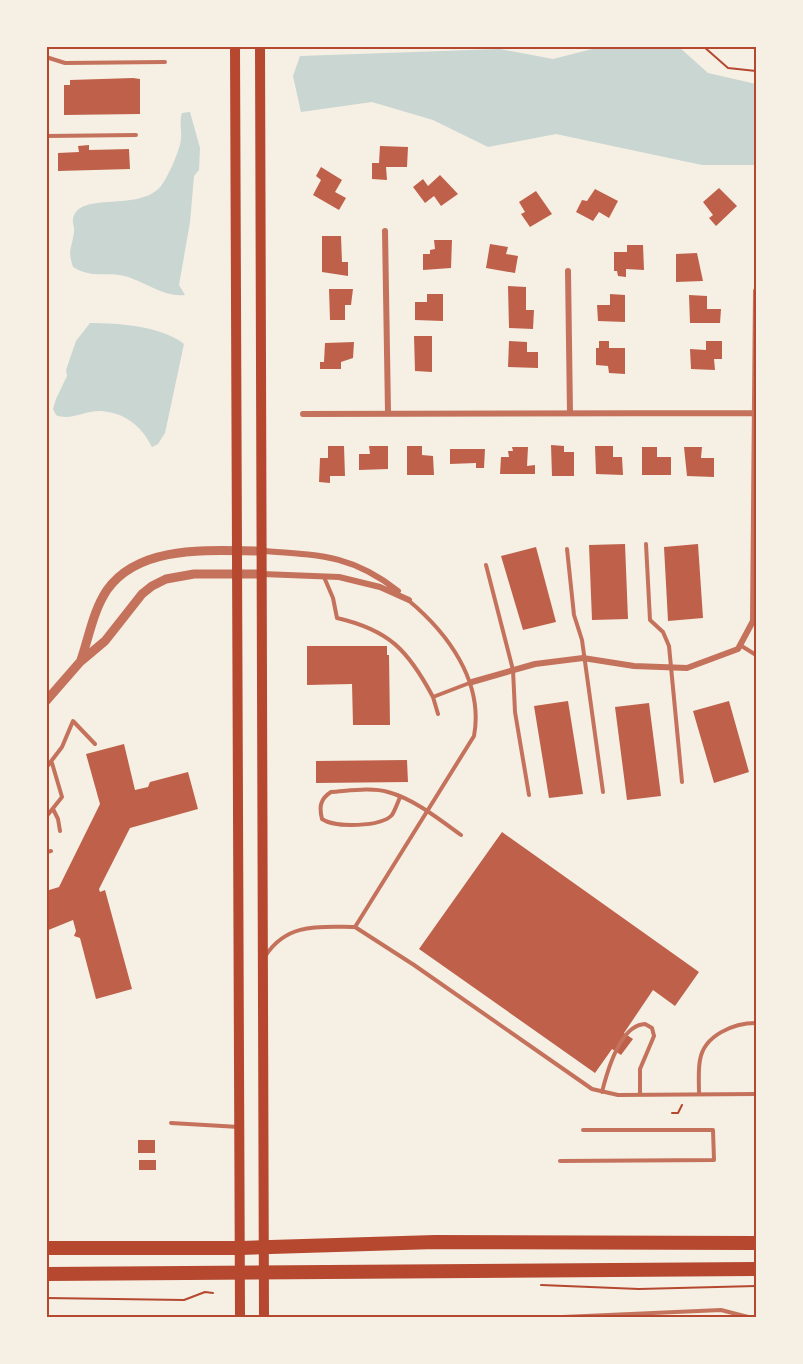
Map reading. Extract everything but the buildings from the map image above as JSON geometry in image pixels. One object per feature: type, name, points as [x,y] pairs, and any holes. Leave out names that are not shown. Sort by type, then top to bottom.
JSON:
[{"type":"highway","points":[[46,1248],[240,1248],[435,1242],[755,1242]]},
{"type":"highway","points":[[46,1274],[756,1269]]},
{"type":"main road","points":[[235,46],[240,1317]]},
{"type":"main road","points":[[260,46],[264,1317]]},
{"type":"street","points":[[385,231],[388,412]]},
{"type":"street","points":[[568,271],[570,413]]},
{"type":"street","points":[[471,682],[535,664],[583,658],[634,666],[687,668],[738,649],[753,621],[755,595],[756,291]]},
{"type":"street","points":[[303,414],[388,412],[755,413]]},
{"type":"street","points":[[80,662],[95,612],[107,590],[118,578],[146,561],[165,555],[263,551],[330,557],[354,563],[375,573],[399,591]]},
{"type":"street","points":[[46,701],[80,662],[105,641],[142,594],[152,586],[179,576],[262,574],[339,577],[380,587],[409,600]]},
{"type":"lane","points":[[46,57],[65,63],[165,62]]},
{"type":"lane","points":[[46,136],[136,135]]},
{"type":"lane","points":[[646,544],[650,620],[663,632],[669,646],[682,782]]},
{"type":"lane","points":[[567,549],[574,615],[582,640],[603,792]]},
{"type":"lane","points":[[486,566],[513,670],[515,712],[529,795]]},
{"type":"lane","points":[[323,576],[333,598],[337,618],[360,623],[383,634],[403,650],[433,697],[438,714]]},
{"type":"lane","points":[[355,927],[474,736],[477,715],[471,682],[447,643],[399,591]]},
{"type":"lane","points":[[740,645],[756,655]]},
{"type":"lane","points":[[433,697],[471,682]]},
{"type":"lane","points":[[756,691],[756,715]]},
{"type":"lane","points":[[46,768],[62,747],[73,722],[95,744]]},
{"type":"lane","points":[[46,817],[62,797],[51,763]]},
{"type":"lane","points":[[400,797],[391,815],[377,823],[337,825],[327,823],[322,819],[319,807],[324,796],[331,792],[386,791],[400,797],[426,812],[461,835]]},
{"type":"lane","points":[[52,809],[58,819],[60,831]]},
{"type":"lane","points":[[264,958],[273,943],[290,931],[303,927],[355,927],[422,970],[585,1085],[602,1092],[640,1095],[756,1094]]},
{"type":"lane","points":[[699,1094],[700,1058],[715,1036],[732,1026],[756,1023]]},
{"type":"lane","points":[[602,1092],[614,1054],[632,1028],[645,1024],[652,1028],[654,1036],[640,1069],[640,1095]]},
{"type":"lane","points":[[171,1123],[239,1127]]},
{"type":"lane","points":[[560,1161],[714,1160],[713,1130],[583,1130]]},
{"type":"lane","points":[[721,1310],[721,1317]]},
{"type":"lane","points":[[540,1317],[658,1316],[721,1310],[752,1317]]},
{"type":"path","points":[[703,46],[728,68],[756,71]]},
{"type":"path","points":[[672,1113],[678,1113],[682,1105]]},
{"type":"path","points":[[530,1284],[639,1289],[756,1286]]},
{"type":"path","points":[[46,1298],[183,1300],[205,1292],[213,1293]]},
{"type":"shaded area","points":[[600,47],[679,47],[708,73],[756,84],[756,165],[702,165],[556,134],[488,147],[433,120],[372,102],[301,112],[293,76],[300,56],[500,49],[553,59]]},
{"type":"shaded area","points":[[190,112],[200,148],[199,170],[194,176],[190,222],[179,285],[185,295],[163,292],[121,275],[88,273],[73,267],[70,252],[74,230],[73,219],[78,210],[86,205],[139,198],[151,194],[161,186],[180,144],[182,113]]},
{"type":"shaded area","points":[[90,323],[152,329],[184,344],[165,433],[158,444],[152,447],[137,426],[116,414],[93,411],[67,417],[56,415],[53,409],[67,376],[66,370],[76,341]]}]
